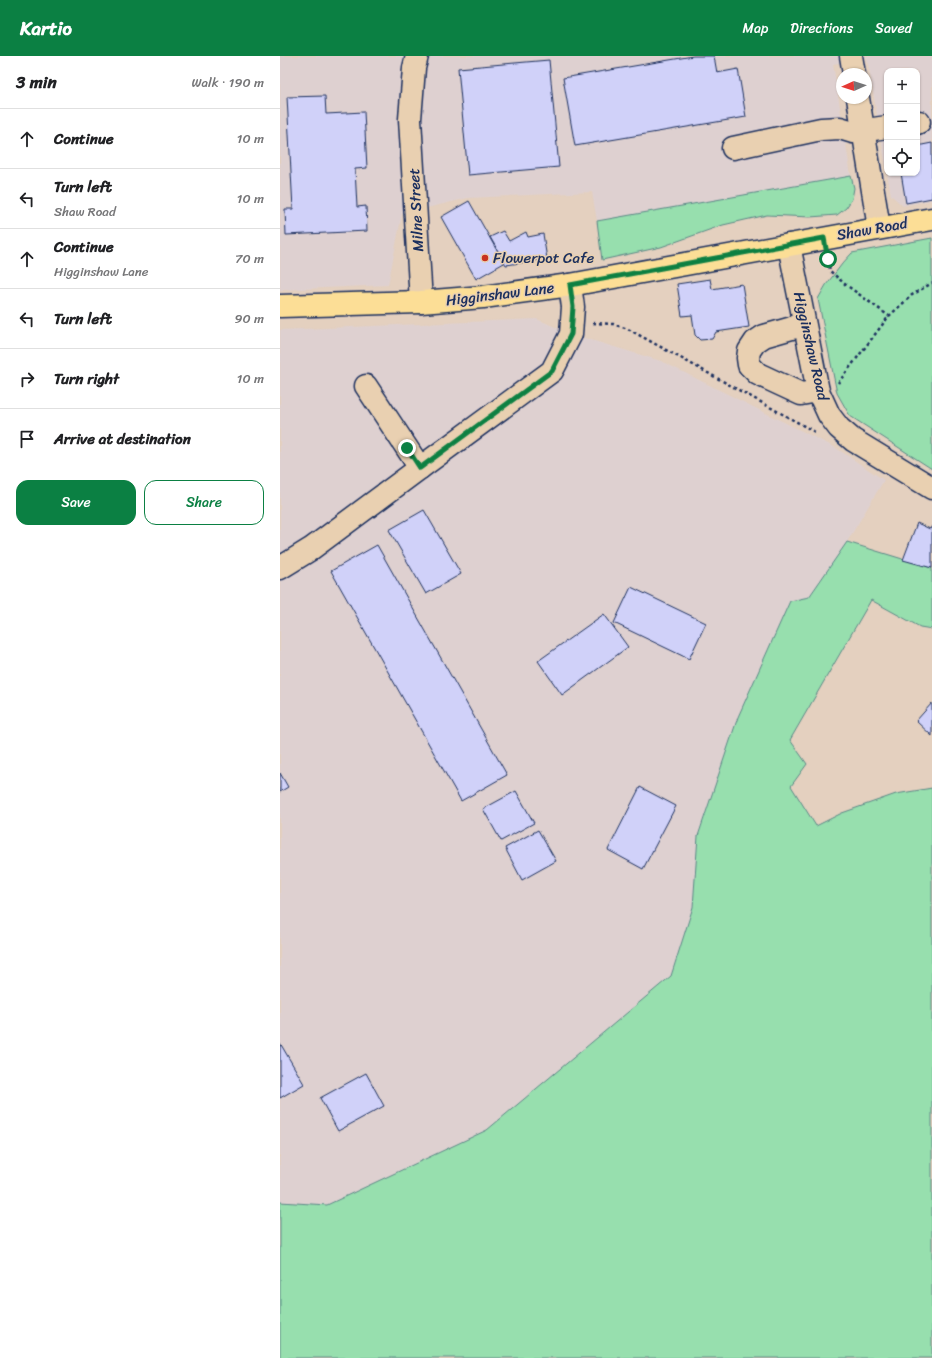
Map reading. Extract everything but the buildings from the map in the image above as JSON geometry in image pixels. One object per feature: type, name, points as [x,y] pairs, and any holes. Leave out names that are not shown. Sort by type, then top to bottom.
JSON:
[{"type":"main road","name":"Shaw Road","points":[[789,245],[932,219]]},
{"type":"main road","name":"Higginshaw Lane","points":[[280,306],[421,302],[483,297],[570,285],[789,245]]},
{"type":"street","name":"Milne Street","points":[[417,56],[414,68],[410,119],[421,302]]},
{"type":"street","points":[[851,56],[853,68]]},
{"type":"street","points":[[859,104],[879,228]]},
{"type":"street","points":[[733,148],[821,129],[840,128],[853,132],[884,128]]},
{"type":"street","name":"Higginshaw Road","points":[[789,245],[821,397],[829,415],[839,428],[854,440],[932,488]]},
{"type":"street","points":[[280,568],[311,549],[552,371],[571,334],[573,307],[570,285]]},
{"type":"street","points":[[804,322],[792,328],[764,336],[755,342],[749,351],[749,365],[758,374],[801,394],[821,397]]},
{"type":"street","points":[[366,386],[420,468]]},
{"type":"path","points":[[824,238],[830,271],[846,285],[889,316]]},
{"type":"path","points":[[821,397],[889,316],[912,295],[932,284]]},
{"type":"path","points":[[598,323],[613,324],[628,329],[818,434]]},
{"type":"shaded area","points":[[280,56],[932,56],[932,200],[903,206],[891,195],[888,176],[920,176],[920,68],[884,68],[884,155],[872,86],[872,68],[869,68],[867,58],[833,64],[836,83],[836,104],[839,104],[851,176],[597,221],[592,192],[468,198],[402,214],[388,285],[280,290]]},
{"type":"shaded area","points":[[537,319],[571,334],[661,361],[836,448],[884,480],[847,542],[809,598],[790,601],[738,717],[698,836],[693,907],[671,976],[487,1130],[327,1205],[280,1202],[280,330]]},
{"type":"green space","points":[[851,176],[854,188],[852,199],[846,208],[837,215],[810,217],[767,215],[723,225],[661,247],[602,260],[597,221]]},
{"type":"green space","points":[[932,238],[932,469],[850,416],[837,393],[818,299],[826,285],[852,253]]},
{"type":"green space","points":[[847,542],[932,568],[932,629],[920,627],[871,600],[790,740],[807,764],[791,786],[816,826],[842,813],[896,794],[932,788],[932,1358],[280,1358],[280,1202],[327,1205],[487,1130],[671,976],[693,907],[698,836],[738,717],[790,601],[809,597]]},
{"type":"place","name":"Flowerpot Cafe","points":[[485,258]]},
{"type":"route","points":[[407,448],[420,468],[552,371],[571,334],[573,307],[570,285],[824,238],[828,259]]}]
